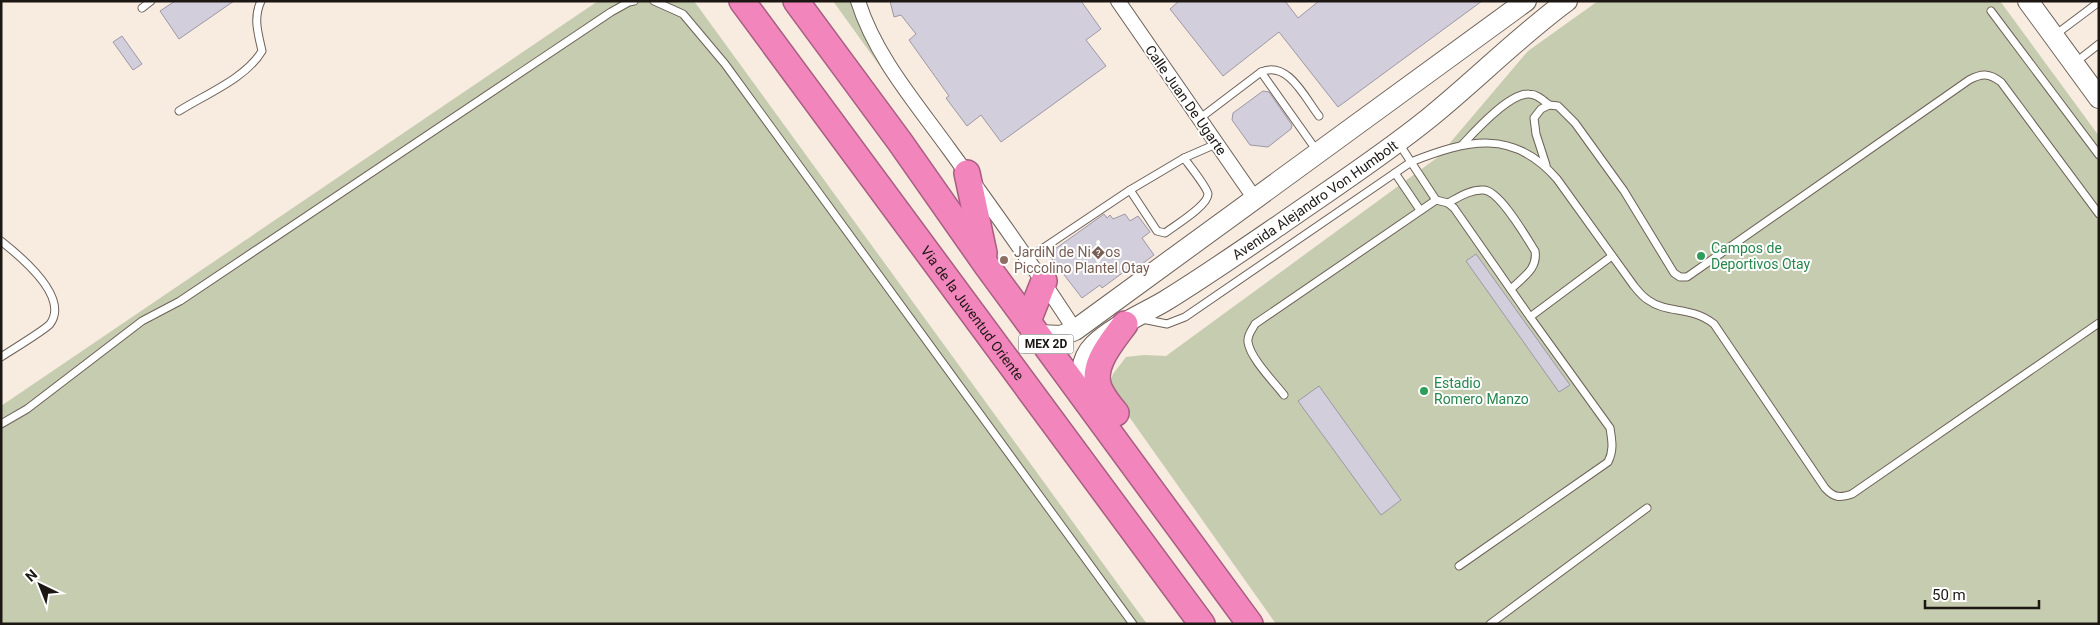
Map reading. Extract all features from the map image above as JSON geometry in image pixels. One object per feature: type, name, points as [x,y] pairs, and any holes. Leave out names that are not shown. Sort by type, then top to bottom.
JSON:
[{"type":"highway","name":"Via de la Juventud Oriente","points":[[742,1],[1202,624]]},
{"type":"highway","name":"MEX 2D","points":[[796,1],[900,142],[987,266],[1086,398],[1250,624]]},
{"type":"highway","points":[[817,1],[900,142]]},
{"type":"highway","points":[[967,174],[987,266]]},
{"type":"highway","points":[[1033,328],[1044,281]]},
{"type":"highway","points":[[1131,321],[1101,362],[1096,376],[1100,390],[1268,624]]},
{"type":"main road","points":[[1033,328],[1061,336],[1075,330],[1526,1]]},
{"type":"main road","name":"Avenida Alejandro Von Humbolt","points":[[1086,398],[1081,374],[1084,360],[1093,346],[1107,335],[1259,240],[1398,142],[1430,118],[1533,26],[1567,1]]},
{"type":"main road","points":[[2028,1],[2099,98]]},
{"type":"street","points":[[858,1],[884,57],[1044,281],[1075,330]]},
{"type":"street","name":"Calle Juan De Ugarte","points":[[1118,1],[1255,199]]},
{"type":"lane","points":[[142,8],[151,1]]},
{"type":"lane","points":[[179,110],[245,72],[255,63],[262,51],[256,25],[256,11],[261,1]]},
{"type":"lane","points":[[1,424],[26,409],[142,321],[180,301],[611,12],[634,1]]},
{"type":"lane","points":[[654,1],[683,14],[725,64],[1133,624]]},
{"type":"lane","points":[[2054,36],[2099,2]]},
{"type":"lane","points":[[1991,11],[2099,155]]},
{"type":"lane","points":[[2074,64],[2099,44]]},
{"type":"lane","points":[[1199,119],[1260,72],[1267,69],[1276,70],[1289,76],[1319,116]]},
{"type":"lane","points":[[1260,72],[1319,153]]},
{"type":"lane","points":[[2099,214],[2001,82],[1989,74],[1982,74],[1969,80],[1687,277],[1680,277],[1669,266],[1624,191],[1575,123],[1558,106],[1549,105],[1542,108],[1534,118],[1536,134],[1546,166],[1634,286],[1648,301],[1699,314],[1714,324],[1830,494],[1842,498],[1852,494],[2099,323]]},
{"type":"lane","points":[[1462,145],[1487,118],[1517,96],[1529,94],[1539,96],[1549,105]]},
{"type":"lane","points":[[1398,142],[1436,200],[1448,203],[1454,208],[1610,428],[1613,443],[1612,453],[1608,462],[1459,566]]},
{"type":"lane","points":[[1131,321],[1166,324],[1185,317],[1411,162],[1462,145],[1483,142],[1521,149],[1546,166]]},
{"type":"lane","points":[[1027,259],[1130,190],[1184,158],[1216,144]]},
{"type":"lane","points":[[1130,190],[1157,231],[1165,232],[1202,205],[1207,197],[1206,190],[1184,158]]},
{"type":"lane","points":[[1395,174],[1420,210]]},
{"type":"lane","points":[[1448,203],[1473,190],[1486,190],[1498,197],[1535,251],[1536,261],[1534,268],[1511,289]]},
{"type":"lane","points":[[1284,395],[1251,353],[1248,342],[1249,334],[1255,324],[1436,200]]},
{"type":"lane","points":[[1,241],[22,258],[43,283],[52,295],[56,309],[50,324],[1,356]]},
{"type":"lane","points":[[1530,317],[1612,256]]},
{"type":"lane","points":[[1490,624],[1647,508]]},
{"type":"green space","points":[[598,1],[694,1],[1147,624],[1,624],[1,406]]},
{"type":"green space","points":[[833,1],[853,1],[875,50],[941,151]]},
{"type":"green space","name":"Campos de Deportivos Otay","points":[[1598,1],[2000,1],[2099,136],[2099,624],[1276,624],[1108,387],[1113,374],[1126,357],[1144,355],[1166,356],[1438,157],[1528,51]]},
{"type":"building","points":[[175,1],[234,1],[179,39],[160,11]]},
{"type":"building","points":[[890,1],[1081,1],[1101,29],[1086,40],[1106,66],[1001,142],[981,115],[967,126],[946,98],[949,96],[909,40],[916,34],[901,15],[894,17]]},
{"type":"building","points":[[1179,1],[1285,1],[1298,18],[1319,1],[1482,1],[1338,107],[1279,32],[1223,76],[1170,9]]},
{"type":"building","points":[[122,36],[142,64],[133,70],[113,42]]},
{"type":"building","points":[[1263,91],[1269,92],[1292,125],[1291,129],[1268,147],[1250,145],[1232,120],[1233,113]]},
{"type":"building","points":[[1104,214],[1107,218],[1110,215],[1113,219],[1125,214],[1130,221],[1138,216],[1150,232],[1142,238],[1154,255],[1138,267],[1136,263],[1102,288],[1100,285],[1082,298],[1048,254]]},
{"type":"building","points":[[1476,254],[1570,385],[1559,392],[1466,261]]},
{"type":"building","points":[[1319,386],[1401,500],[1381,515],[1298,401]]},
{"type":"place","name":"Campos de Deportivos Otay","points":[[1701,256]]},
{"type":"place","name":"JardiN de Ni�os Piccolino Plantel Otay","points":[[1004,260]]},
{"type":"place","name":"Estadio Romero Manzo","points":[[1424,391]]}]
